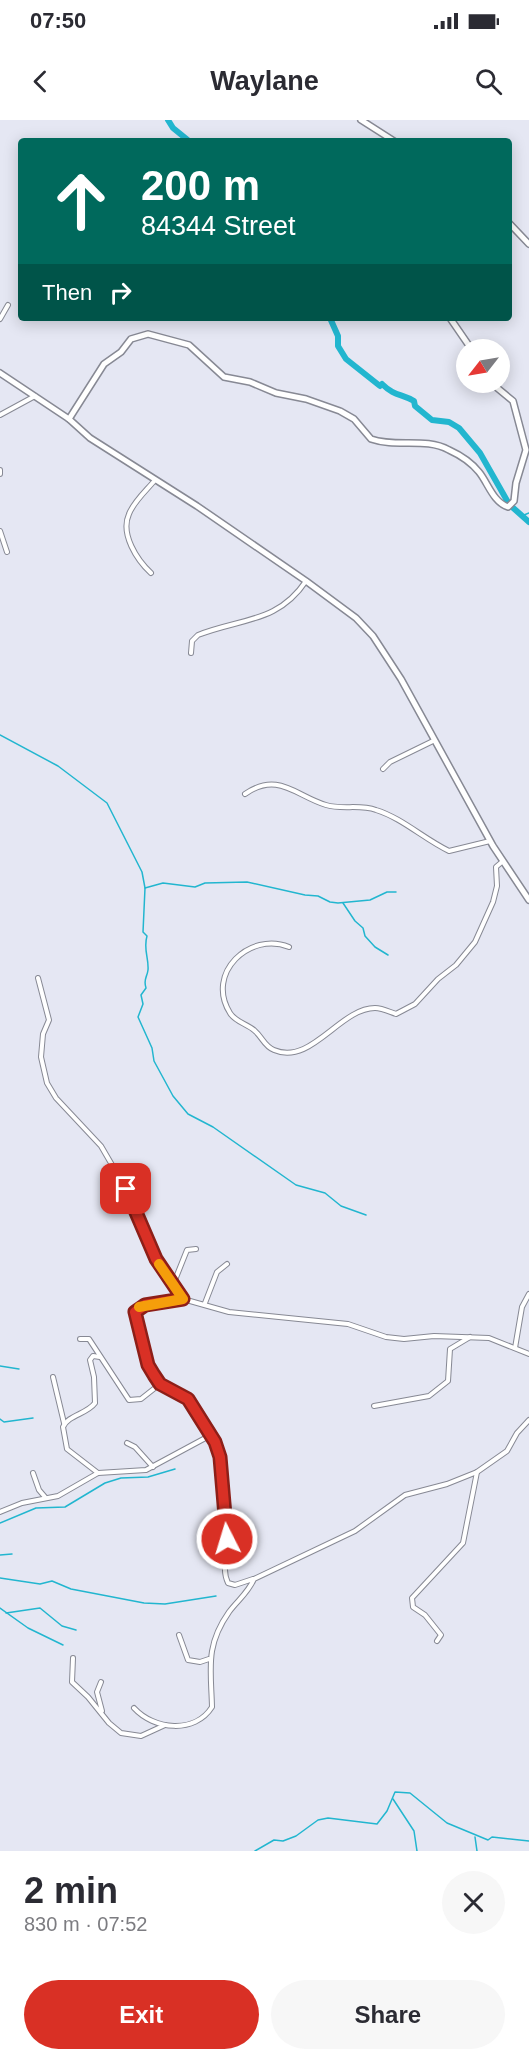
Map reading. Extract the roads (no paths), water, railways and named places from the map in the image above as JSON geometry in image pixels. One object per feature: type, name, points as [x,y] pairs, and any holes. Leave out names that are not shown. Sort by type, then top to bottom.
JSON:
[{"type":"street","points":[[361,120],[389,138]]},
{"type":"street","points":[[512,226],[529,244]]},
{"type":"street","points":[[0,319],[8,305]]},
{"type":"street","points":[[452,321],[464,339]]},
{"type":"street","points":[[69,419],[104,364],[121,352],[131,339],[143,333],[174,339],[189,345],[224,377],[250,382],[276,393],[336,409],[354,419],[371,439],[405,444],[426,442],[449,449],[476,468],[500,503],[508,507],[514,501],[516,483],[526,450],[513,401],[503,393]]},
{"type":"street","points":[[0,374],[69,419],[90,438],[306,580],[356,618],[373,636],[401,679],[433,741],[490,841],[529,900]]},
{"type":"street","points":[[0,415],[35,396]]},
{"type":"street","points":[[151,573],[138,561],[128,535],[127,522],[133,508],[155,480]]},
{"type":"street","points":[[0,531],[7,552]]},
{"type":"street","points":[[191,653],[192,641],[198,635],[278,611],[298,592],[306,580]]},
{"type":"street","points":[[382,769],[390,762],[433,741]]},
{"type":"street","points":[[245,794],[252,789],[271,784],[296,790],[314,801],[331,807],[375,809],[449,851],[490,841]]},
{"type":"street","points":[[289,947],[274,942],[259,944],[229,965],[221,987],[229,1011],[234,1018],[255,1031],[271,1049],[288,1053],[312,1047],[334,1027],[371,1008],[396,1014],[415,1004],[438,979],[456,965],[477,939],[496,891],[496,867],[503,861]]},
{"type":"street","points":[[38,978],[49,1020],[44,1031],[41,1057],[47,1083],[56,1098],[101,1146],[126,1189],[156,1259],[183,1299]]},
{"type":"street","points":[[173,1285],[187,1250],[196,1249]]},
{"type":"street","points":[[205,1303],[217,1272],[227,1264]]},
{"type":"street","points":[[515,1348],[522,1306],[529,1294]]},
{"type":"street","points":[[529,1354],[489,1338],[386,1337],[348,1324],[230,1312],[205,1303],[183,1299],[145,1305],[135,1312],[148,1365],[160,1384],[188,1399],[211,1435],[220,1457],[227,1539],[225,1575],[228,1583],[235,1585],[254,1579],[355,1531],[405,1495],[447,1484],[477,1472],[500,1458],[529,1420]]},
{"type":"street","points":[[374,1406],[435,1393],[448,1381],[450,1349],[470,1337]]},
{"type":"street","points":[[80,1339],[88,1339],[129,1400],[141,1399],[160,1384]]},
{"type":"street","points":[[64,1423],[85,1413],[95,1403],[94,1377],[90,1360],[93,1356],[100,1357]]},
{"type":"street","points":[[53,1377],[64,1423],[67,1449],[98,1473]]},
{"type":"street","points":[[0,1512],[22,1503],[58,1496],[98,1473],[134,1472],[153,1467],[211,1435]]},
{"type":"street","points":[[127,1443],[153,1467]]},
{"type":"street","points":[[437,1641],[441,1635],[425,1615],[413,1607],[412,1598],[463,1543],[477,1472]]},
{"type":"street","points":[[33,1473],[40,1492],[45,1498]]},
{"type":"street","points":[[73,1658],[72,1682],[117,1731],[137,1736],[165,1725],[189,1725],[211,1709],[210,1658],[220,1626],[249,1590],[254,1579]]},
{"type":"street","points":[[179,1635],[188,1660],[200,1662],[210,1658]]},
{"type":"street","points":[[101,1682],[97,1692],[102,1715]]},
{"type":"street","points":[[134,1708],[141,1715],[165,1725]]},
{"type":"waterway","points":[[168,120],[173,128],[185,138]]},
{"type":"waterway","points":[[331,321],[338,336],[338,346],[346,359],[380,386],[382,384],[394,393],[414,401],[415,406],[432,420],[449,422],[459,428],[480,453],[509,504]]},
{"type":"waterway","points":[[511,506],[529,522]]},
{"type":"waterway","points":[[524,515],[529,513]]},
{"type":"waterway","points":[[0,735],[58,766],[107,803],[142,872],[145,888],[163,883],[195,887],[205,883],[247,882],[318,896],[338,903],[370,900],[387,892],[396,892]]},
{"type":"waterway","points":[[145,888],[143,932],[147,936],[148,970],[145,980],[146,988],[141,995],[143,1004],[138,1017],[152,1048],[154,1061],[173,1096],[188,1114],[213,1127],[296,1185],[325,1193],[341,1206],[366,1215]]},
{"type":"waterway","points":[[343,903],[355,921],[363,928],[365,936],[375,947],[388,955]]},
{"type":"waterway","points":[[0,1366],[19,1369]]},
{"type":"waterway","points":[[0,1419],[4,1422],[33,1418]]},
{"type":"waterway","points":[[0,1523],[36,1508],[65,1507],[105,1483],[121,1478],[148,1477],[175,1469]]},
{"type":"waterway","points":[[0,1555],[12,1554]]},
{"type":"waterway","points":[[0,1578],[40,1584],[52,1581],[71,1589],[144,1603],[165,1604],[216,1596]]},
{"type":"waterway","points":[[0,1608],[28,1628],[63,1645]]},
{"type":"waterway","points":[[6,1613],[40,1608],[62,1626],[76,1630]]},
{"type":"waterway","points":[[255,1851],[274,1840],[283,1841],[296,1836],[318,1820],[328,1818],[377,1824],[387,1811],[395,1792],[410,1793],[447,1823],[488,1840],[492,1837],[529,1841]]},
{"type":"waterway","points":[[393,1799],[414,1831],[417,1851]]},
{"type":"waterway","points":[[475,1837],[477,1851]]}]
